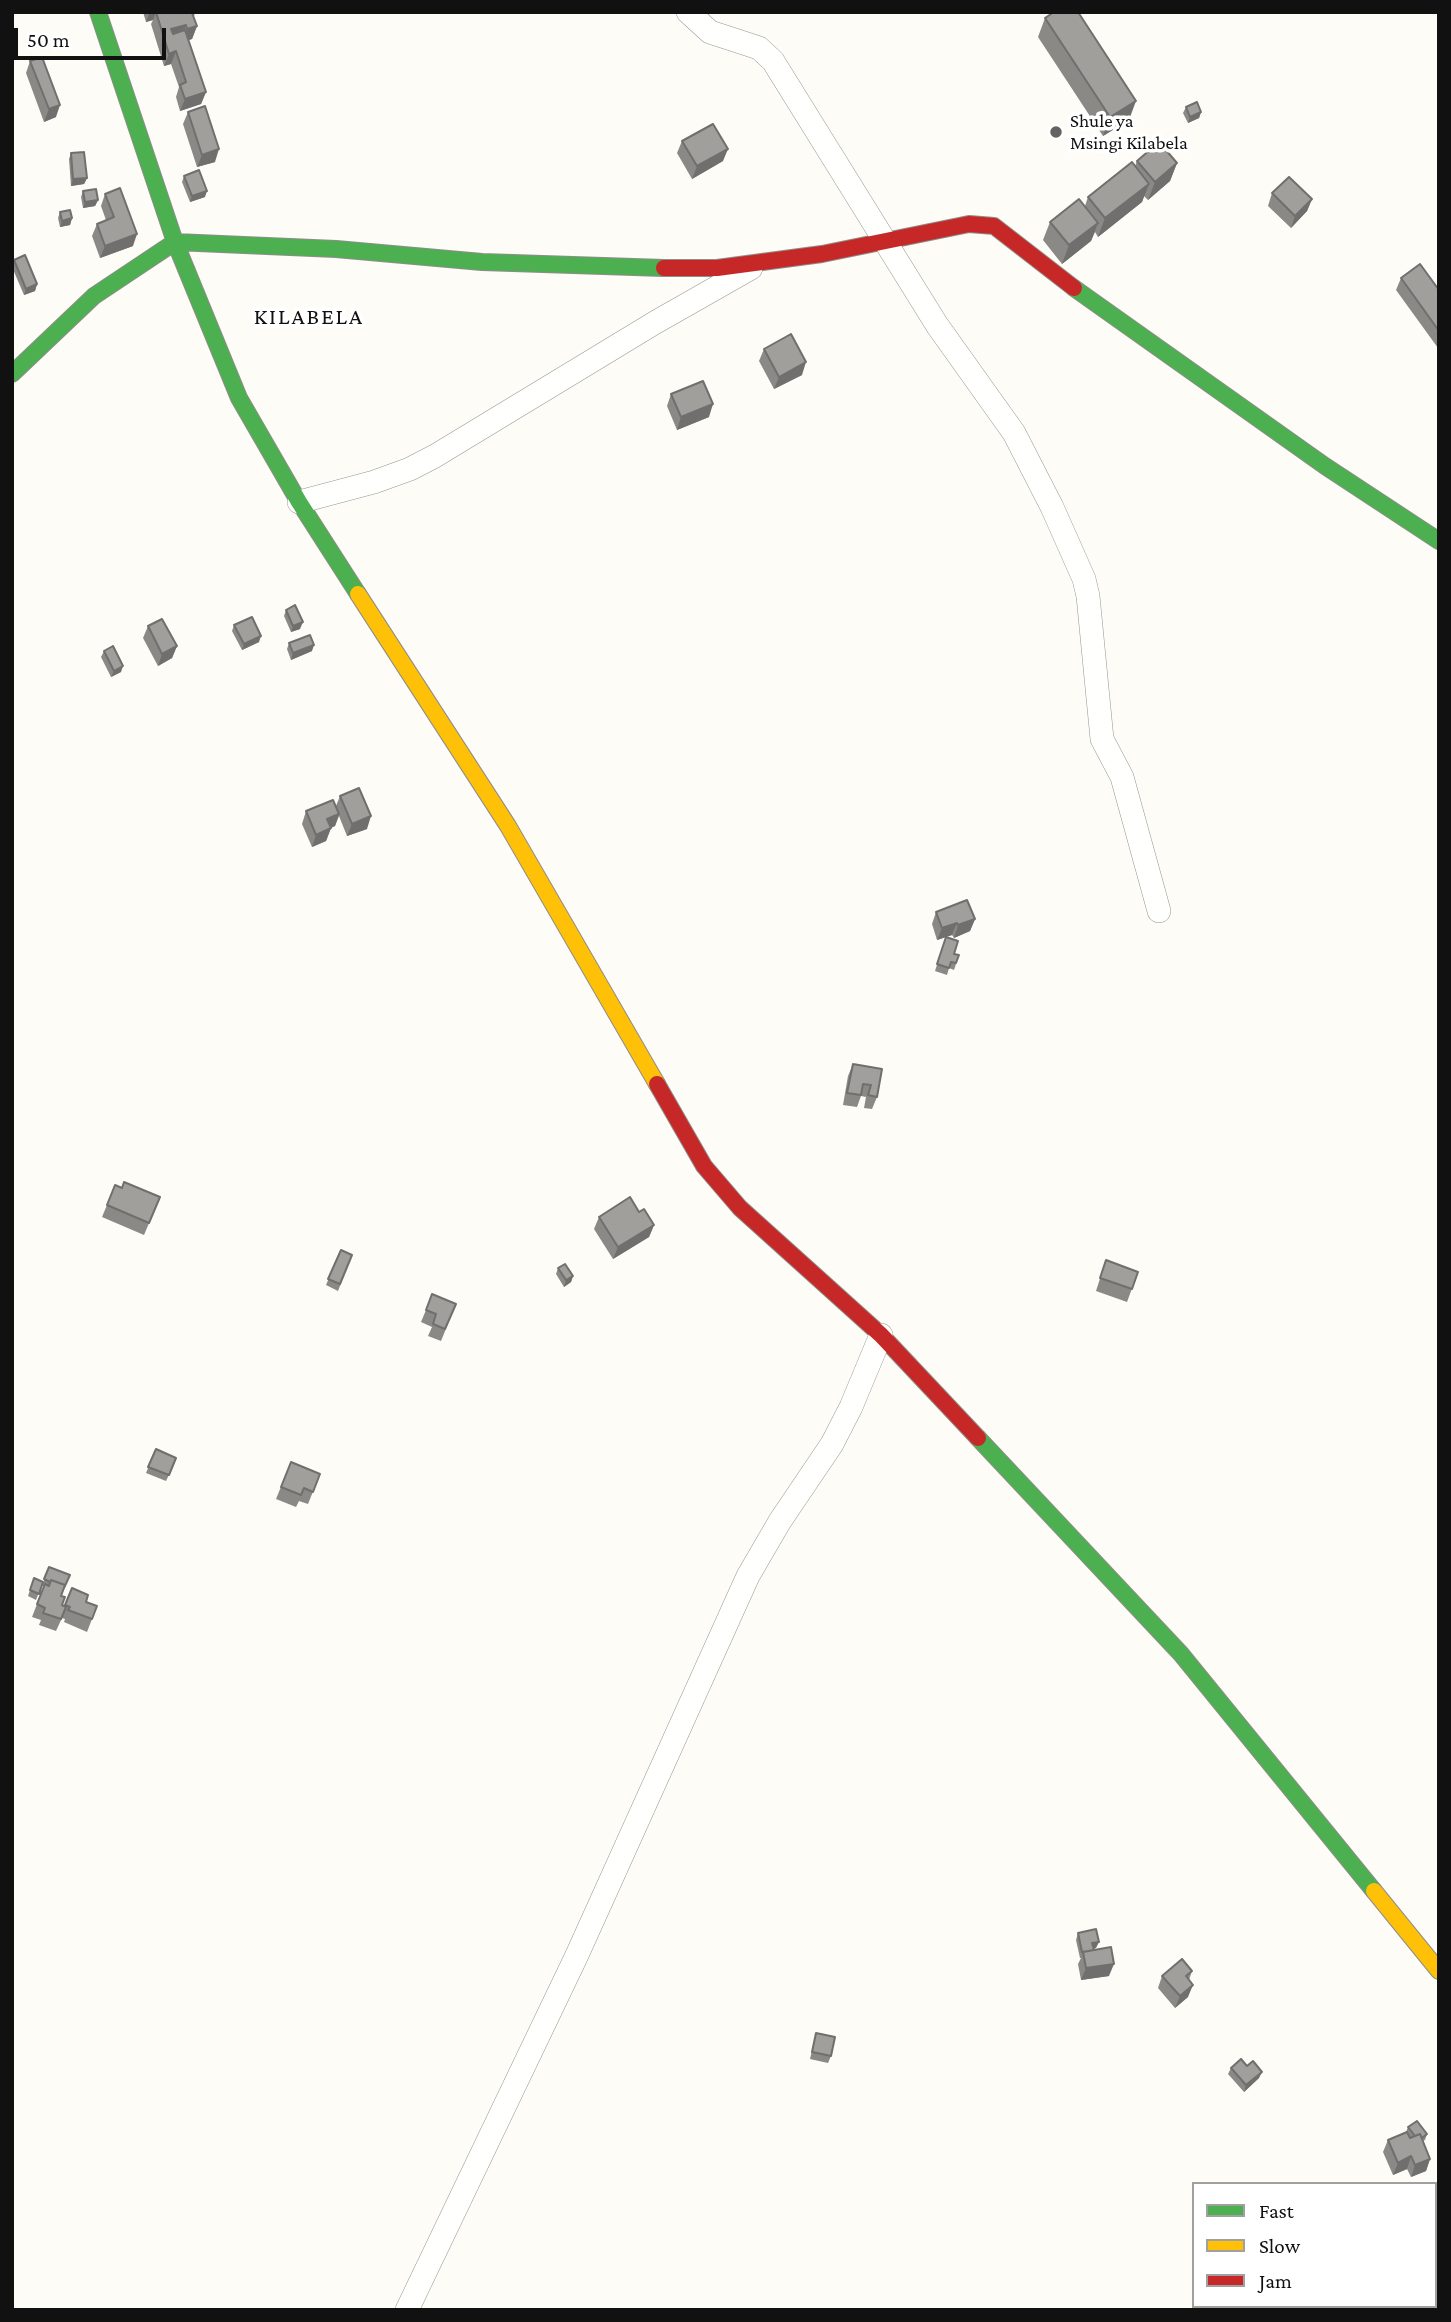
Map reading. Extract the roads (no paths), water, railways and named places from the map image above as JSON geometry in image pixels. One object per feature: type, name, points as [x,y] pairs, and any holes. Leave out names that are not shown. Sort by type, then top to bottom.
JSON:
[{"type":"street","points":[[97,12],[175,242],[239,398],[299,502],[508,825],[704,1166],[740,1208],[881,1335],[1181,1654],[1439,1971]]},
{"type":"street","points":[[688,12],[710,32],[759,48],[773,61],[937,325],[1014,433],[1052,508],[1083,579],[1088,596],[1102,738],[1122,777],[1159,911]]},
{"type":"street","points":[[12,374],[94,296],[175,242],[336,248],[482,262],[718,268],[884,242],[969,224],[995,226],[1096,305],[1325,466],[1439,541]]},
{"type":"street","points":[[299,502],[374,482],[410,469],[761,262]]},
{"type":"street","points":[[407,2310],[577,1955],[748,1576],[779,1521],[832,1444],[851,1407],[881,1335]]},
{"type":"place","name":"Shule ya Msingi Kilabela","points":[[1056,132]]},
{"type":"district","name":"KILABELA","points":[[309,317]]}]
